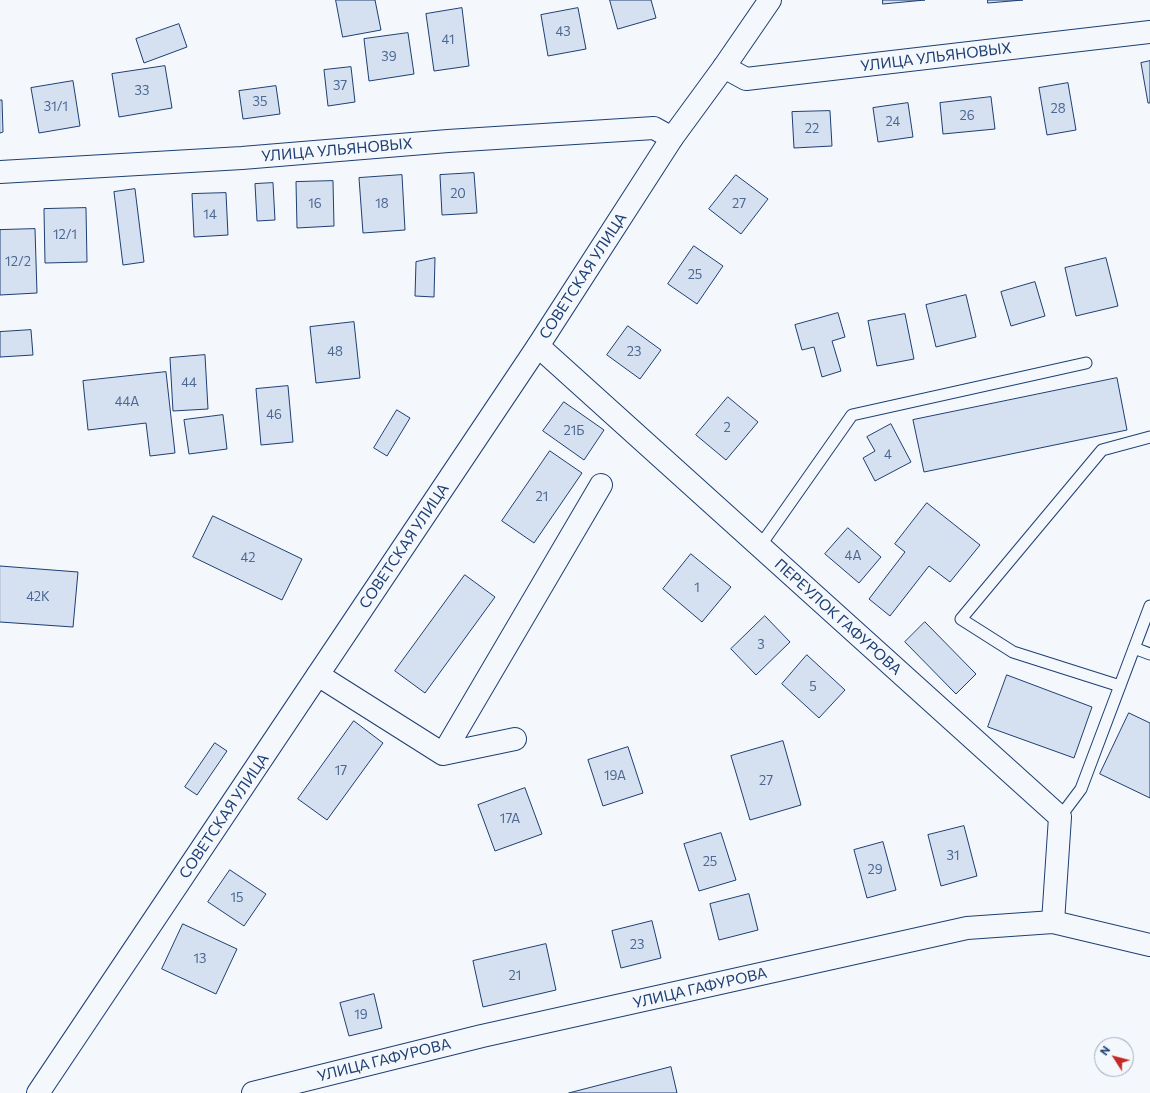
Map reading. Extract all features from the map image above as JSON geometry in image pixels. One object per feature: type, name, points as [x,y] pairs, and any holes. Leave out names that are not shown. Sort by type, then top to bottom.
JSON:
[{"type":"street","name":"СОВЕТСКАЯ УЛИЦА","points":[[38,1093],[538,346],[672,138],[724,67],[770,0]]},
{"type":"street","name":"УЛИЦА УЛЬЯНОВЫХ","points":[[724,67],[746,79],[1150,32]]},
{"type":"street","name":"УЛИЦА УЛЬЯНОВЫХ","points":[[0,172],[242,158],[448,141],[654,128],[672,138]]},
{"type":"street","name":"ПЕРЕУЛОК ГАФУРОВА","points":[[538,346],[1060,817]]},
{"type":"street","points":[[443,754],[601,485]]},
{"type":"street","points":[[318,675],[443,754],[515,739]]},
{"type":"street","points":[[1052,922],[1060,817]]},
{"type":"street","name":"УЛИЦА ГАФУРОВА","points":[[253,1093],[482,1036],[967,928],[1052,922],[1150,944]]},
{"type":"lane","points":[[760,546],[852,415],[1086,363]]},
{"type":"lane","points":[[1120,686],[1013,652],[961,619],[1102,450],[1150,436]]},
{"type":"lane","points":[[1060,817],[1081,789],[1150,606]]},
{"type":"lane","points":[[1134,648],[1150,654]]},
{"type":"building","points":[[336,0],[375,0],[381,30],[343,37]]},
{"type":"building","points":[[610,0],[651,0],[656,18],[618,29]]},
{"type":"building","points":[[883,0],[925,0],[883,4]]},
{"type":"building","points":[[988,0],[1023,0],[988,3]]},
{"type":"building","points":[[462,8],[469,66],[434,71],[426,14]]},
{"type":"building","points":[[578,8],[586,49],[548,56],[541,15]]},
{"type":"building","points":[[179,24],[187,47],[144,63],[136,39]]},
{"type":"building","points":[[408,33],[414,74],[369,81],[364,39]]},
{"type":"building","points":[[1150,61],[1150,103],[1148,103],[1141,63]]},
{"type":"building","points":[[165,66],[172,108],[119,117],[112,74]]},
{"type":"building","points":[[351,67],[355,102],[328,106],[324,70]]},
{"type":"building","points":[[73,81],[80,126],[39,133],[31,88]]},
{"type":"building","points":[[1068,83],[1076,130],[1047,135],[1039,88]]},
{"type":"building","points":[[276,86],[280,114],[243,119],[239,91]]},
{"type":"building","points":[[991,97],[995,129],[943,134],[940,103]]},
{"type":"building","points":[[0,100],[2,100],[3,132],[0,133]]},
{"type":"building","points":[[908,103],[913,137],[878,142],[873,108]]},
{"type":"building","points":[[830,111],[832,146],[794,148],[792,112]]},
{"type":"building","points":[[474,173],[477,213],[442,215],[440,175]]},
{"type":"building","points":[[402,175],[405,230],[363,233],[359,178]]},
{"type":"building","points":[[736,175],[768,199],[741,234],[709,209]]},
{"type":"building","points":[[333,181],[334,226],[297,228],[296,182]]},
{"type":"building","points":[[273,183],[275,220],[257,221],[255,184]]},
{"type":"building","points":[[135,189],[144,262],[123,265],[114,192]]},
{"type":"building","points":[[226,193],[228,235],[194,237],[192,194]]},
{"type":"building","points":[[86,208],[87,262],[45,263],[44,209]]},
{"type":"building","points":[[35,229],[37,293],[0,295],[0,230]]},
{"type":"building","points":[[694,246],[723,266],[697,304],[668,284]]},
{"type":"building","points":[[435,258],[434,297],[415,296],[416,262]]},
{"type":"building","points":[[1106,258],[1118,306],[1076,316],[1065,268]]},
{"type":"building","points":[[1035,282],[1045,316],[1011,326],[1001,292]]},
{"type":"building","points":[[966,295],[976,337],[936,347],[926,305]]},
{"type":"building","points":[[838,313],[845,337],[832,341],[841,371],[822,377],[814,347],[802,350],[795,325]]},
{"type":"building","points":[[905,314],[914,359],[877,366],[868,321]]},
{"type":"building","points":[[354,322],[360,378],[316,383],[310,327]]},
{"type":"building","points":[[628,326],[661,350],[640,379],[607,355]]},
{"type":"building","points":[[31,330],[33,355],[0,357],[0,332]]},
{"type":"building","points":[[205,355],[208,409],[173,411],[170,358]]},
{"type":"building","points":[[166,372],[175,453],[150,456],[146,423],[88,430],[83,381]]},
{"type":"building","points":[[1117,378],[1127,430],[924,472],[913,420]]},
{"type":"building","points":[[288,386],[293,442],[261,445],[256,389]]},
{"type":"building","points":[[728,397],[758,422],[726,460],[696,435]]},
{"type":"building","points":[[564,402],[604,430],[584,460],[543,431]]},
{"type":"building","points":[[397,410],[410,418],[387,456],[374,448]]},
{"type":"building","points":[[223,415],[227,449],[189,454],[184,420]]},
{"type":"building","points":[[891,424],[911,462],[875,481],[863,458],[875,451],[867,437]]},
{"type":"building","points":[[550,451],[582,473],[534,543],[502,521]]},
{"type":"building","points":[[927,503],[980,545],[950,582],[929,566],[890,616],[869,599],[905,552],[895,544]]},
{"type":"building","points":[[213,516],[302,559],[282,600],[193,557]]},
{"type":"building","points":[[848,528],[881,557],[859,583],[825,554]]},
{"type":"building","points":[[691,554],[731,587],[702,622],[663,589]]},
{"type":"building","points":[[0,566],[78,572],[73,627],[0,622]]},
{"type":"building","points":[[465,575],[495,597],[425,693],[395,671]]},
{"type":"building","points":[[765,616],[790,642],[756,675],[731,649]]},
{"type":"building","points":[[925,622],[976,674],[956,694],[905,642]]},
{"type":"building","points":[[807,655],[845,690],[819,718],[782,684]]},
{"type":"building","points":[[1007,675],[1092,707],[1074,758],[988,727]]},
{"type":"building","points":[[1129,713],[1150,723],[1150,798],[1100,774]]},
{"type":"building","points":[[354,721],[383,743],[327,820],[298,799]]},
{"type":"building","points":[[783,741],[801,805],[750,820],[731,756]]},
{"type":"building","points":[[215,743],[227,751],[197,795],[185,787]]},
{"type":"building","points":[[628,747],[643,793],[603,806],[588,760]]},
{"type":"building","points":[[525,788],[542,834],[495,851],[478,805]]},
{"type":"building","points":[[964,826],[977,876],[941,886],[928,835]]},
{"type":"building","points":[[721,833],[736,880],[699,891],[684,844]]},
{"type":"building","points":[[883,842],[896,890],[867,898],[854,850]]},
{"type":"building","points":[[230,870],[266,894],[244,926],[208,902]]},
{"type":"building","points":[[749,894],[758,930],[719,940],[710,904]]},
{"type":"building","points":[[652,921],[661,958],[621,968],[612,931]]},
{"type":"building","points":[[183,924],[237,949],[216,994],[162,969]]},
{"type":"building","points":[[546,944],[556,990],[483,1007],[473,961]]},
{"type":"building","points":[[374,994],[382,1028],[349,1036],[340,1003]]},
{"type":"building","points":[[671,1067],[677,1093],[569,1093]]}]
